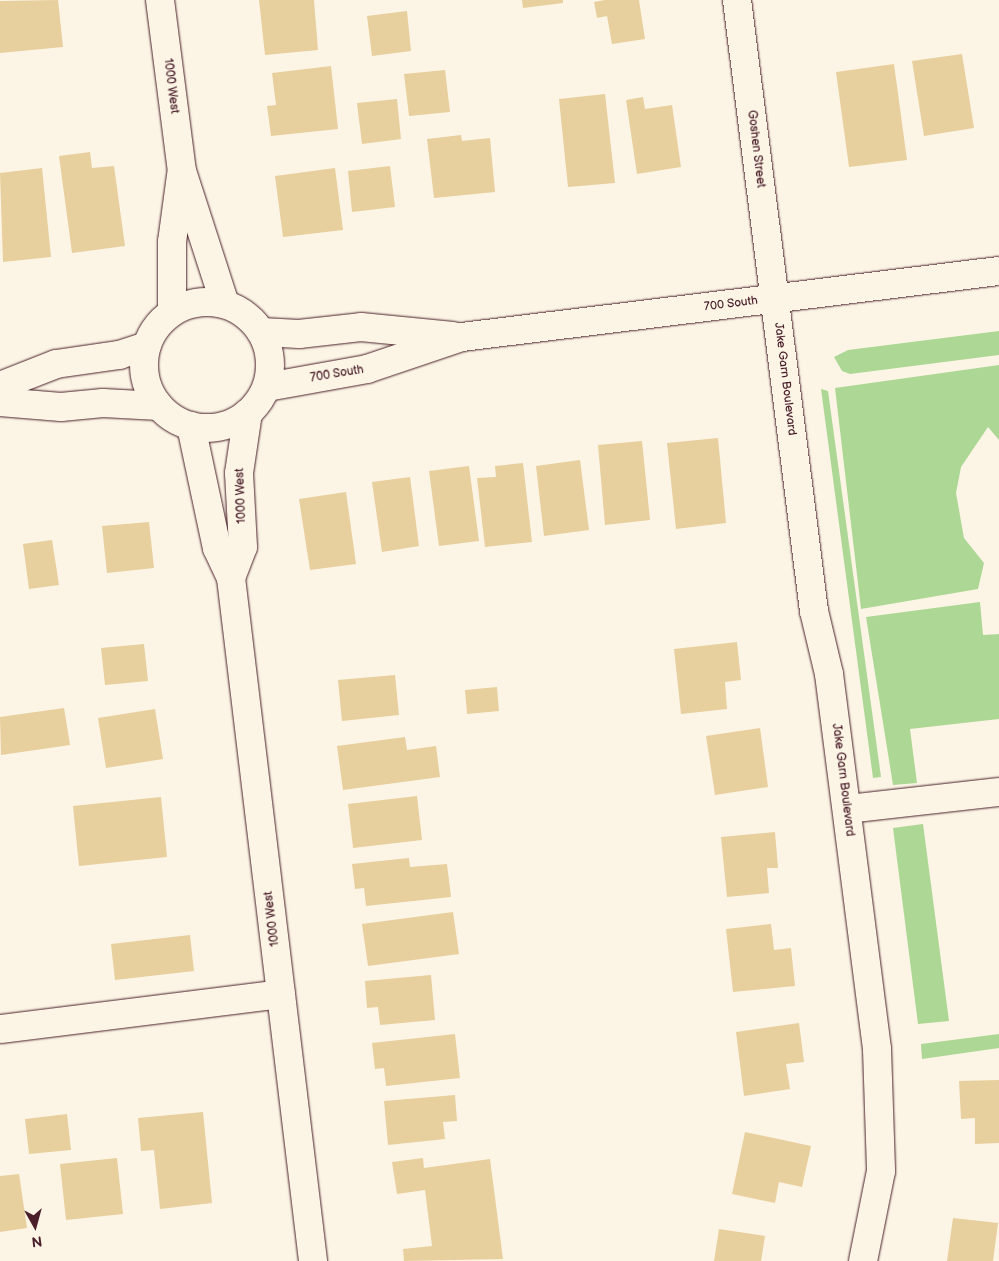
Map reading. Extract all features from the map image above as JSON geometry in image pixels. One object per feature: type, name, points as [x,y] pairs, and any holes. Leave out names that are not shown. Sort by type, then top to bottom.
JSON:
[{"type":"street","name":"1000 West","points":[[160,0],[182,172],[225,304]]},
{"type":"street","name":"Goshen Street","points":[[737,0],[774,299]]},
{"type":"street","name":"1000 West","points":[[172,312],[172,242],[182,172]]},
{"type":"street","name":"700 South","points":[[267,387],[367,369],[462,337],[999,271]]},
{"type":"street","name":"Jake Garn Boulevard","points":[[774,299],[814,611],[829,674],[877,1049],[883,1136],[876,1207],[863,1261]]},
{"type":"street","points":[[0,402],[61,407],[103,403],[159,406],[191,426],[221,426],[248,413],[267,387],[270,359],[261,332],[225,304],[189,304],[172,312],[147,346],[145,378],[159,406]]},
{"type":"street","name":"700 South","points":[[261,332],[299,334],[361,327],[462,337]]},
{"type":"street","points":[[0,386],[56,364],[119,355],[147,346]]},
{"type":"street","name":"1000 West","points":[[231,578],[243,547],[239,473],[248,413]]},
{"type":"street","name":"1000 West","points":[[191,426],[217,548],[231,578],[313,1261]]},
{"type":"street","points":[[847,809],[999,792]]},
{"type":"street","points":[[1,1029],[281,994]]},
{"type":"green space","points":[[999,331],[999,355],[850,374],[842,371],[834,357],[848,350]]},
{"type":"green space","points":[[999,365],[999,440],[988,427],[961,467],[956,493],[964,538],[984,563],[978,589],[861,609],[835,388]]},
{"type":"green space","points":[[821,389],[828,391],[881,777],[873,778]]},
{"type":"green space","points":[[980,602],[983,635],[999,634],[999,719],[910,729],[917,783],[893,785],[866,617]]},
{"type":"green space","points":[[923,824],[949,1021],[918,1024],[893,828]]},
{"type":"green space","points":[[999,1034],[999,1048],[922,1059],[921,1044]]},
{"type":"building","points":[[58,0],[63,47],[0,53],[0,1]]},
{"type":"building","points":[[259,0],[314,0],[318,50],[265,55]]},
{"type":"building","points":[[522,0],[563,0],[563,3],[523,8]]},
{"type":"building","points":[[605,0],[639,0],[645,39],[612,44],[607,16],[597,18],[594,2]]},
{"type":"building","points":[[407,11],[411,51],[372,56],[367,16]]},
{"type":"building","points":[[962,54],[974,128],[924,136],[912,61]]},
{"type":"building","points":[[894,64],[907,160],[849,167],[836,72]]},
{"type":"building","points":[[331,66],[338,129],[271,136],[267,106],[276,105],[272,73]]},
{"type":"building","points":[[445,70],[450,112],[409,116],[404,74]]},
{"type":"building","points":[[605,94],[615,183],[568,187],[559,99]]},
{"type":"building","points":[[643,97],[645,109],[672,105],[681,167],[637,174],[626,100]]},
{"type":"building","points":[[397,99],[401,139],[362,144],[357,103]]},
{"type":"building","points":[[461,135],[462,141],[490,138],[495,192],[434,198],[427,139]]},
{"type":"building","points":[[90,152],[92,168],[114,166],[125,246],[72,253],[59,156]]},
{"type":"building","points":[[390,166],[395,207],[352,212],[348,171]]},
{"type":"building","points":[[42,168],[51,257],[3,262],[0,173]]},
{"type":"building","points":[[335,168],[343,230],[283,237],[275,176]]},
{"type":"building","points":[[718,438],[726,523],[676,529],[667,443]]},
{"type":"building","points":[[642,441],[650,520],[605,525],[598,445]]},
{"type":"building","points":[[580,460],[589,530],[544,536],[536,466]]},
{"type":"building","points":[[523,463],[532,542],[485,547],[477,478],[496,477],[495,466]]},
{"type":"building","points":[[469,466],[479,541],[439,546],[429,471]]},
{"type":"building","points":[[410,477],[419,546],[382,552],[372,482]]},
{"type":"building","points":[[346,492],[356,564],[310,570],[299,499]]},
{"type":"building","points":[[149,522],[154,568],[107,573],[102,526]]},
{"type":"building","points":[[52,540],[59,585],[29,589],[23,544]]},
{"type":"building","points":[[737,642],[741,680],[725,682],[727,709],[681,714],[674,649]]},
{"type":"building","points":[[144,644],[148,681],[105,685],[101,648]]},
{"type":"building","points":[[395,675],[399,715],[342,721],[338,680]]},
{"type":"building","points":[[497,687],[499,711],[467,714],[465,690]]},
{"type":"building","points":[[64,708],[70,745],[1,755],[0,717]]},
{"type":"building","points":[[155,709],[163,759],[106,768],[98,718]]},
{"type":"building","points":[[760,728],[768,787],[715,795],[706,736]]},
{"type":"building","points":[[405,737],[407,750],[436,746],[440,777],[343,790],[337,746]]},
{"type":"building","points":[[417,796],[422,840],[353,848],[348,804]]},
{"type":"building","points":[[161,797],[167,857],[79,866],[73,806]]},
{"type":"building","points":[[775,832],[778,868],[767,868],[769,893],[727,897],[721,837]]},
{"type":"building","points":[[409,858],[410,867],[447,864],[451,897],[366,906],[364,888],[355,889],[352,864]]},
{"type":"building","points":[[453,912],[459,954],[368,966],[362,924]]},
{"type":"building","points":[[771,924],[774,950],[791,948],[795,986],[733,992],[726,929]]},
{"type":"building","points":[[190,935],[194,971],[115,980],[111,944]]},
{"type":"building","points":[[431,975],[435,1020],[380,1025],[378,1007],[367,1008],[365,981]]},
{"type":"building","points":[[799,1023],[804,1062],[786,1064],[790,1089],[744,1096],[736,1032]]},
{"type":"building","points":[[455,1034],[460,1078],[386,1086],[384,1068],[375,1069],[372,1043]]},
{"type":"building","points":[[999,1080],[999,1143],[975,1144],[975,1118],[961,1119],[959,1081]]},
{"type":"building","points":[[455,1095],[457,1121],[443,1122],[445,1139],[388,1145],[384,1101]]},
{"type":"building","points":[[203,1112],[212,1203],[160,1209],[154,1150],[141,1151],[138,1118]]},
{"type":"building","points":[[67,1114],[71,1150],[29,1154],[25,1119]]},
{"type":"building","points":[[745,1132],[811,1146],[802,1187],[779,1182],[775,1203],[732,1194]]},
{"type":"building","points":[[117,1158],[123,1214],[66,1220],[60,1164]]},
{"type":"building","points":[[423,1158],[424,1168],[490,1159],[503,1259],[404,1261],[403,1249],[432,1246],[425,1190],[397,1194],[392,1162]]},
{"type":"building","points":[[19,1174],[27,1228],[0,1232],[0,1176]]},
{"type":"building","points":[[953,1218],[998,1223],[993,1261],[947,1261]]},
{"type":"building","points":[[719,1229],[765,1236],[761,1261],[714,1261]]}]
